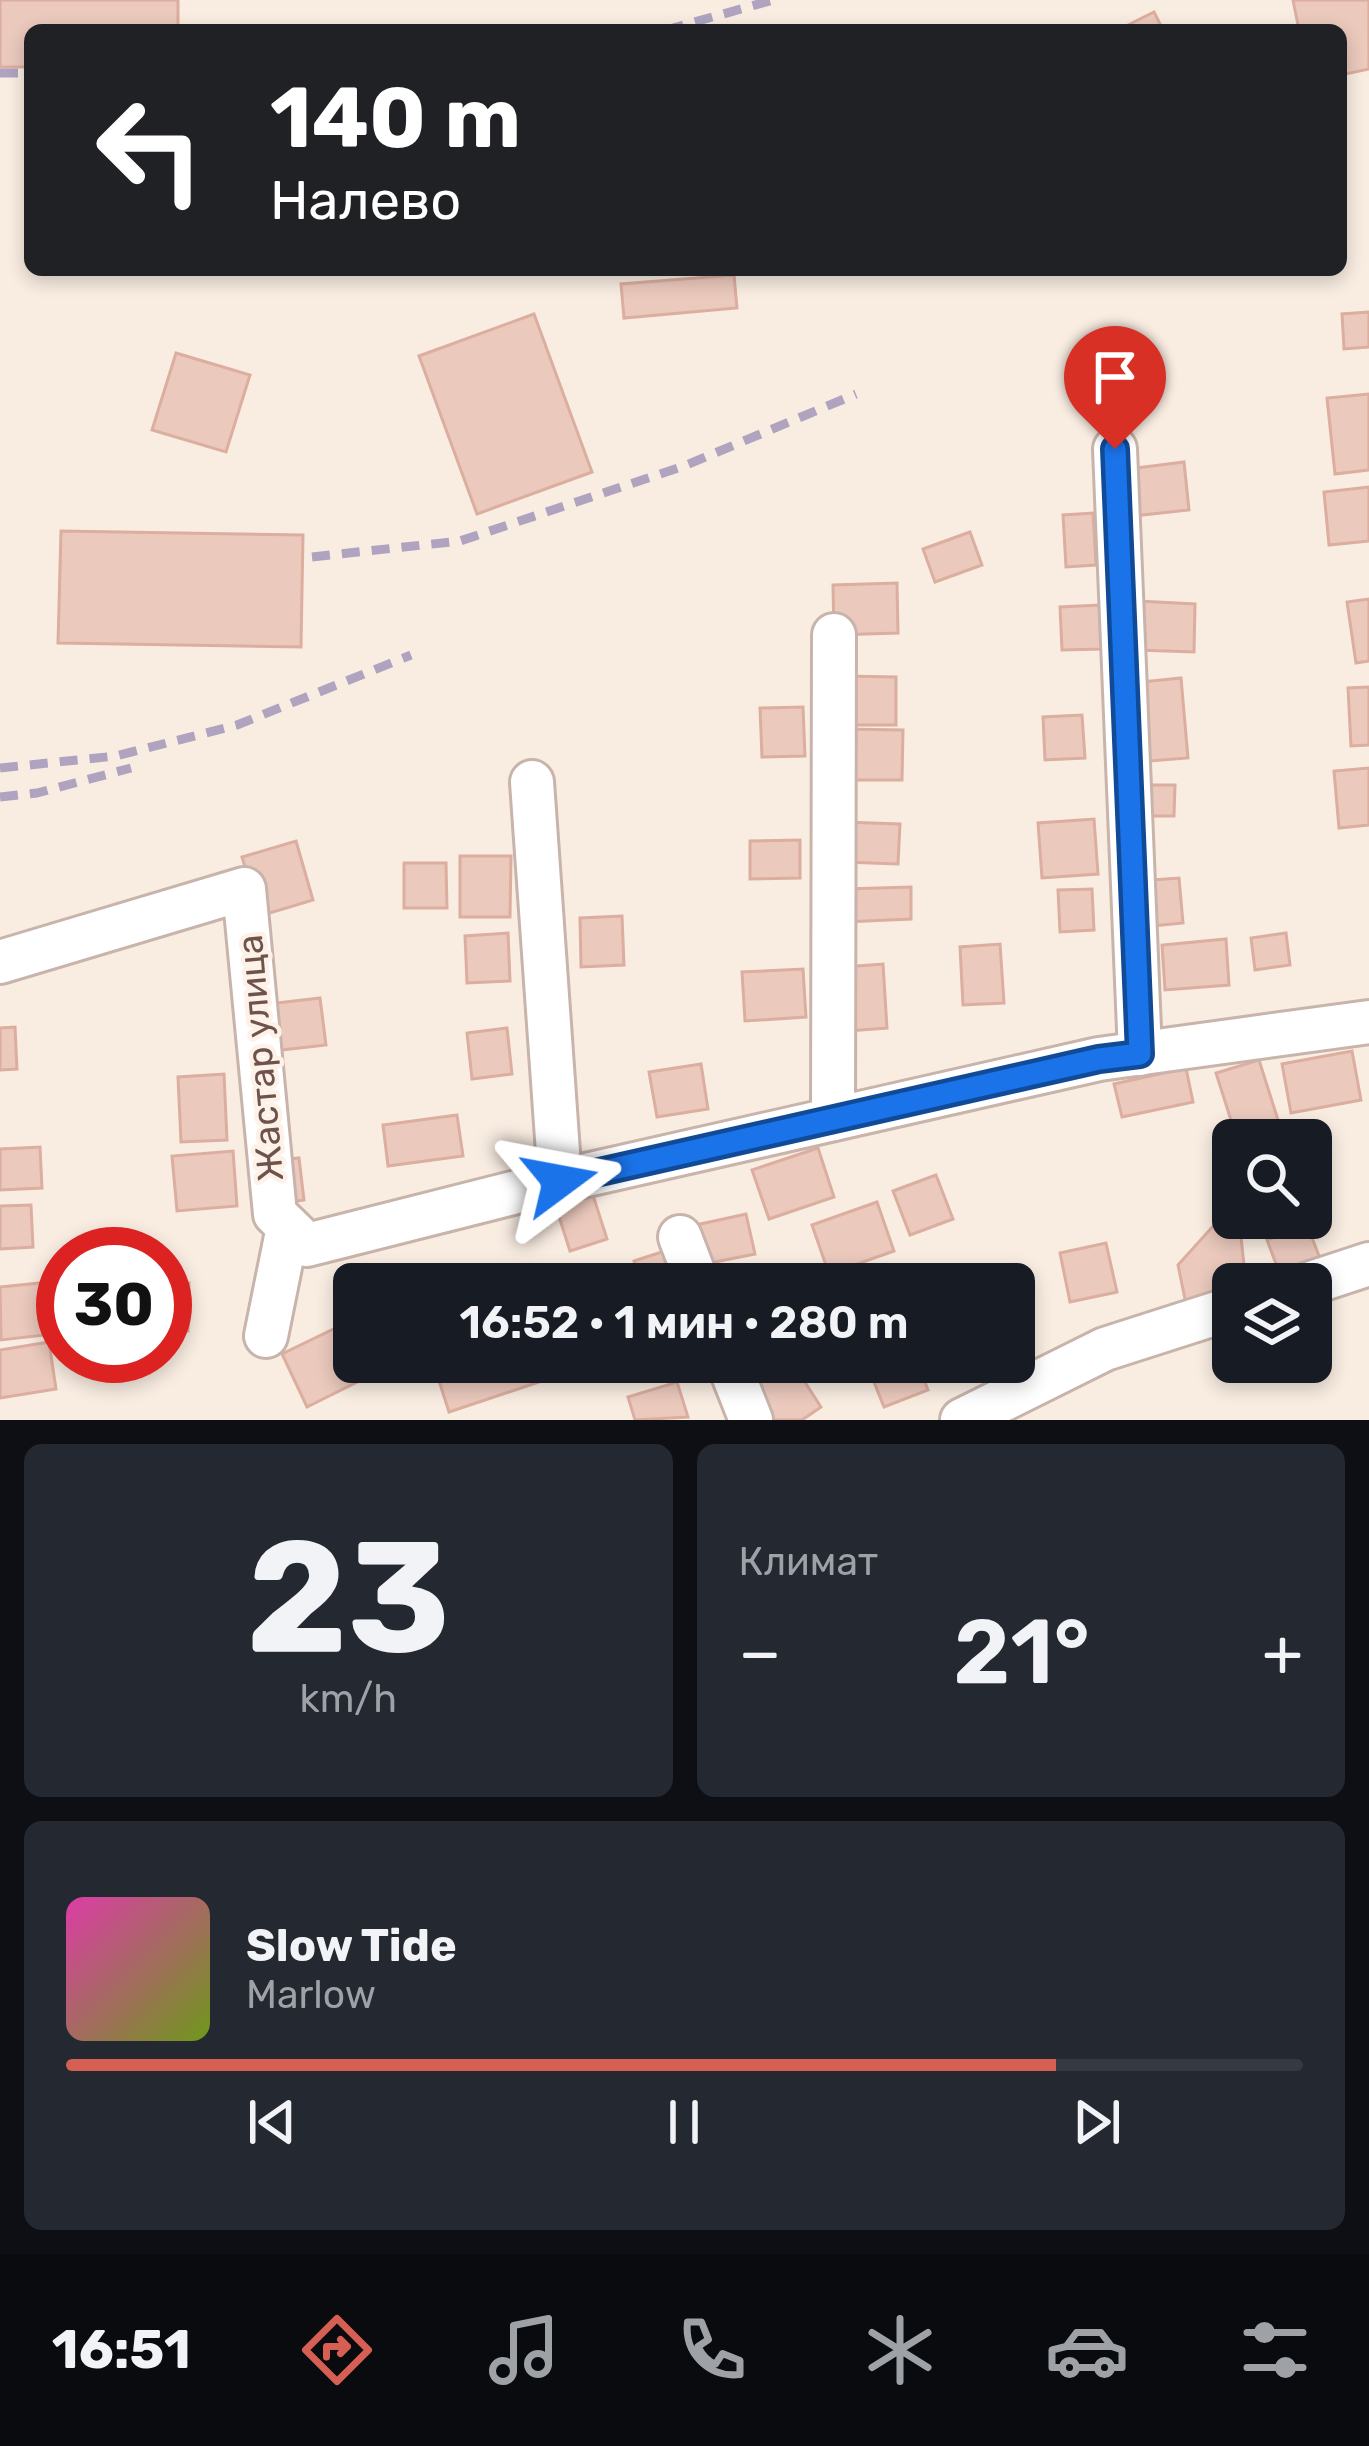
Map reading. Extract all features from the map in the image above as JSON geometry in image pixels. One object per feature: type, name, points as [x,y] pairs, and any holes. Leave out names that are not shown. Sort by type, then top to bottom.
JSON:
[{"type":"street","points":[[1115,449],[1140,1054]]},
{"type":"street","points":[[833,1119],[834,635]]},
{"type":"street","points":[[532,782],[560,1181]]},
{"type":"street","name":"Жастар улица","points":[[0,962],[244,889],[275,1214],[308,1245],[560,1181],[1099,1059],[1369,1022]]},
{"type":"street","points":[[266,1336],[288,1227]]},
{"type":"street","points":[[680,1237],[690,1263]]},
{"type":"street","points":[[1332,1276],[1369,1264]]},
{"type":"street","points":[[962,1420],[1105,1349],[1212,1315]]},
{"type":"street","points":[[736,1383],[751,1420]]},
{"type":"building","points":[[0,0],[178,0],[178,24],[24,24],[24,67],[0,67]]},
{"type":"building","points":[[1293,0],[1369,0],[1369,69],[1347,74],[1347,24],[1298,24]]},
{"type":"building","points":[[1154,12],[1160,24],[1130,24]]},
{"type":"building","points":[[734,276],[737,308],[624,318],[621,284]]},
{"type":"building","points":[[1369,312],[1369,347],[1344,349],[1342,314]]},
{"type":"building","points":[[534,314],[592,472],[477,514],[419,356]]},
{"type":"building","points":[[176,353],[250,375],[226,452],[152,430]]},
{"type":"building","points":[[1369,394],[1369,470],[1335,474],[1327,398]]},
{"type":"building","points":[[1184,462],[1189,510],[1133,516],[1128,469]]},
{"type":"building","points":[[1369,487],[1369,541],[1329,545],[1324,492]]},
{"type":"building","points":[[1093,513],[1096,565],[1066,567],[1063,515]]},
{"type":"building","points":[[61,531],[303,535],[301,647],[58,643]]},
{"type":"building","points":[[970,532],[982,565],[935,582],[923,549]]},
{"type":"building","points":[[897,583],[898,633],[834,635],[833,585]]},
{"type":"building","points":[[1369,599],[1369,661],[1356,663],[1347,602]]},
{"type":"building","points":[[1138,601],[1195,604],[1194,652],[1137,650]]},
{"type":"building","points":[[1100,605],[1102,649],[1062,650],[1060,607]]},
{"type":"building","points":[[841,676],[896,677],[896,725],[841,725]]},
{"type":"building","points":[[1181,678],[1188,758],[1138,762],[1131,683]]},
{"type":"building","points":[[1369,687],[1369,745],[1351,746],[1348,688]]},
{"type":"building","points":[[803,707],[805,756],[762,757],[760,708]]},
{"type":"building","points":[[1082,715],[1085,758],[1045,760],[1043,717]]},
{"type":"building","points":[[845,729],[903,730],[902,780],[845,780]]},
{"type":"building","points":[[1369,768],[1369,825],[1339,828],[1334,771]]},
{"type":"building","points":[[1143,785],[1175,785],[1174,816],[1142,816]]},
{"type":"building","points":[[1094,819],[1098,874],[1042,878],[1038,823]]},
{"type":"building","points":[[844,822],[900,824],[898,864],[843,862]]},
{"type":"building","points":[[800,840],[800,878],[750,879],[750,841]]},
{"type":"building","points":[[296,841],[313,900],[260,916],[242,857]]},
{"type":"building","points":[[460,856],[511,856],[510,917],[460,917]]},
{"type":"building","points":[[404,863],[446,863],[447,908],[404,908]]},
{"type":"building","points":[[1179,878],[1183,923],[1142,927],[1138,881]]},
{"type":"building","points":[[911,887],[911,919],[845,922],[844,889]]},
{"type":"building","points":[[1092,889],[1094,930],[1060,932],[1058,890]]},
{"type":"building","points":[[622,916],[624,965],[581,967],[580,918]]},
{"type":"building","points":[[508,933],[510,981],[467,983],[465,936]]},
{"type":"building","points":[[1286,933],[1290,965],[1255,970],[1251,938]]},
{"type":"building","points":[[1226,939],[1229,985],[1165,990],[1162,945]]},
{"type":"building","points":[[1000,944],[1004,1003],[963,1005],[960,947]]},
{"type":"building","points":[[883,964],[887,1028],[848,1031],[844,967]]},
{"type":"building","points":[[803,969],[806,1017],[745,1021],[742,972]]},
{"type":"building","points":[[320,998],[326,1045],[273,1051],[268,1004]]},
{"type":"building","points":[[15,1027],[17,1069],[0,1070],[0,1028]]},
{"type":"building","points":[[507,1028],[512,1074],[472,1079],[467,1033]]},
{"type":"building","points":[[1352,1051],[1361,1100],[1291,1113],[1282,1064]]},
{"type":"building","points":[[1259,1060],[1278,1119],[1231,1119],[1216,1073]]},
{"type":"building","points":[[701,1064],[708,1109],[657,1117],[649,1072]]},
{"type":"building","points":[[1186,1068],[1193,1102],[1122,1117],[1114,1084]]},
{"type":"building","points":[[224,1074],[227,1140],[181,1142],[178,1077]]},
{"type":"building","points":[[457,1115],[463,1156],[388,1166],[383,1125]]},
{"type":"building","points":[[40,1147],[42,1188],[0,1190],[0,1149]]},
{"type":"building","points":[[818,1148],[834,1197],[769,1219],[752,1170]]},
{"type":"building","points":[[233,1151],[237,1206],[177,1211],[172,1156]]},
{"type":"building","points":[[299,1158],[304,1200],[286,1203],[280,1160]]},
{"type":"building","points":[[936,1175],[953,1219],[910,1235],[893,1191]]},
{"type":"building","points":[[592,1192],[607,1239],[570,1251],[555,1204]]},
{"type":"building","points":[[877,1202],[894,1251],[860,1263],[825,1263],[812,1225]]},
{"type":"building","points":[[31,1205],[33,1247],[0,1249],[0,1206]]},
{"type":"building","points":[[746,1214],[755,1254],[705,1263],[696,1225]]},
{"type":"building","points":[[1212,1227],[1212,1239],[1241,1239],[1244,1263],[1212,1263],[1212,1299],[1186,1304],[1178,1265]]},
{"type":"building","points":[[1312,1239],[1321,1261],[1276,1263],[1267,1240]]},
{"type":"building","points":[[1106,1243],[1117,1292],[1070,1302],[1060,1253]]},
{"type":"building","points":[[671,1249],[675,1263],[635,1263]]},
{"type":"building","points":[[36,1283],[36,1336],[1,1340],[0,1287]]},
{"type":"building","points":[[333,1329],[333,1383],[355,1383],[307,1407],[282,1354]]},
{"type":"building","points":[[36,1344],[36,1383],[55,1383],[56,1389],[0,1398],[0,1350]]},
{"type":"building","points":[[440,1383],[536,1383],[449,1412]]},
{"type":"building","points":[[677,1383],[688,1417],[635,1420],[628,1397]]},
{"type":"building","points":[[806,1383],[821,1407],[802,1420],[771,1420],[747,1384]]},
{"type":"building","points":[[874,1383],[925,1383],[928,1390],[884,1407]]},
{"type":"railway","points":[[687,24],[773,0]]},
{"type":"railway","points":[[0,73],[24,73]]},
{"type":"railway","points":[[312,557],[460,541],[684,466],[856,394]]},
{"type":"railway","points":[[0,768],[116,756],[237,725],[411,655]]},
{"type":"railway","points":[[0,797],[37,793],[131,768]]},
{"type":"route","points":[[560,1181],[1099,1059],[1140,1054],[1115,449]]}]
